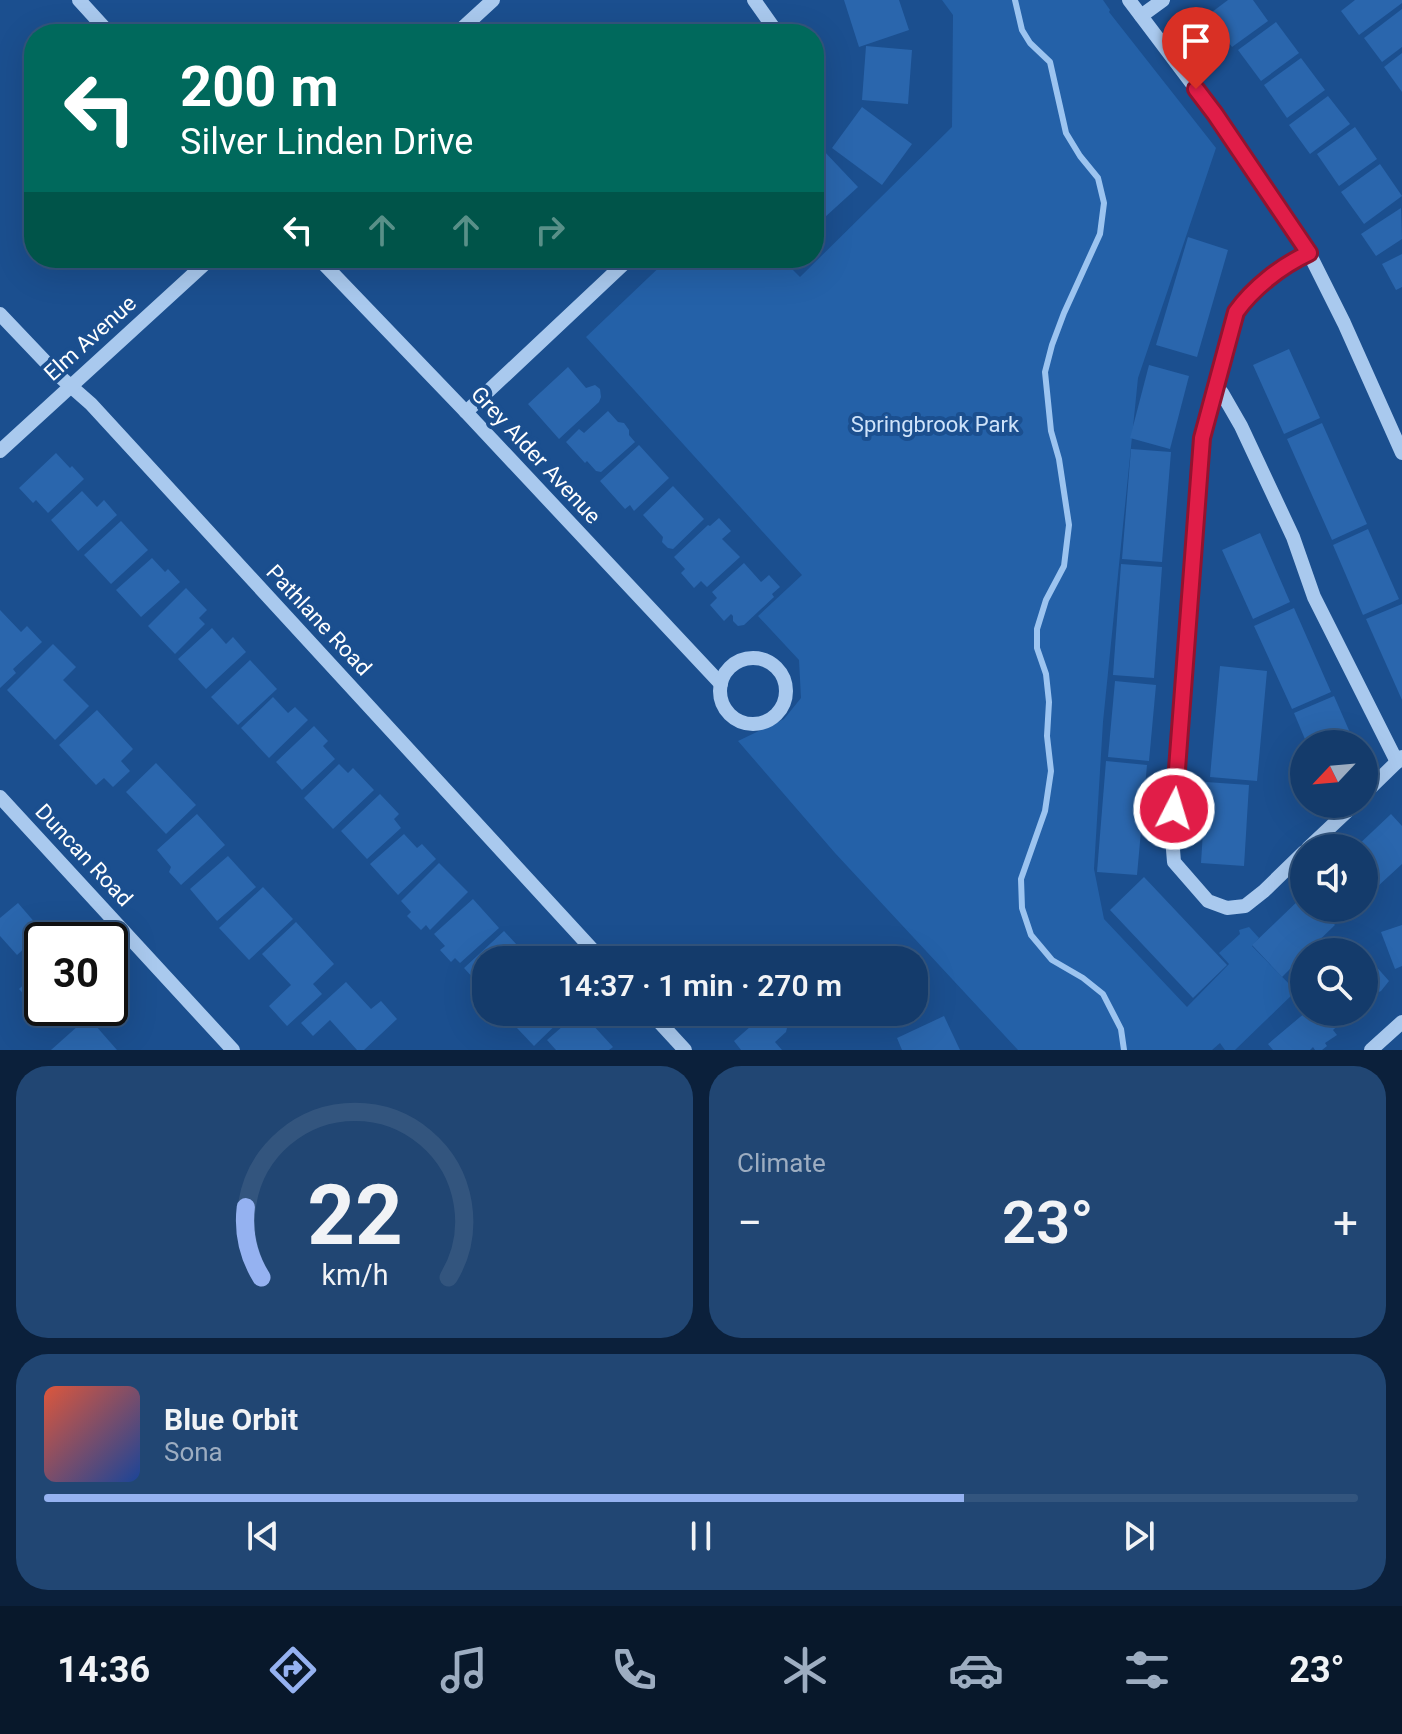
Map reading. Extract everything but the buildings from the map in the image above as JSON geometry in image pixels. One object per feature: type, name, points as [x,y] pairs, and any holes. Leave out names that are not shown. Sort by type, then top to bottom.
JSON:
[{"type":"street","points":[[80,0],[101,24]]},
{"type":"street","points":[[467,24],[493,0]]},
{"type":"street","points":[[754,0],[771,24]]},
{"type":"street","points":[[1129,0],[1215,114],[1309,253],[1402,453]]},
{"type":"street","points":[[1141,16],[1163,0]]},
{"type":"street","points":[[1290,866],[1245,906],[1227,908],[1208,901],[1174,862],[1172,837],[1202,438],[1236,312],[1246,298],[1280,270],[1309,253]]},
{"type":"street","name":"Elm Avenue","points":[[0,451],[200,268]]},
{"type":"street","name":"Grey Alder Avenue","points":[[328,268],[721,684],[723,706],[730,715],[750,724],[761,724],[771,720],[785,703],[787,692],[780,671],[762,659],[740,660],[730,667],[721,684]]},
{"type":"street","points":[[466,412],[619,268]]},
{"type":"street","name":"Pathlane Road","points":[[0,314],[51,368],[102,415],[589,946]]},
{"type":"street","points":[[1216,386],[1241,426],[1293,537],[1314,597],[1399,759],[1378,780]]},
{"type":"street","name":"Duncan Road","points":[[0,797],[233,1050]]},
{"type":"street","points":[[1323,834],[1340,818]]},
{"type":"street","points":[[1371,1050],[1402,1022]]},
{"type":"street","points":[[663,1026],[685,1050]]},
{"type":"green space","name":"Springbrook Park","points":[[942,0],[1103,0],[1109,12],[1216,148],[1138,378],[1103,722],[1094,869],[1104,919],[1187,1007],[1229,964],[1219,953],[1240,934],[1239,930],[1249,927],[1259,938],[1252,946],[1290,985],[1290,997],[1235,1050],[1225,1050],[1220,1043],[1212,1050],[1018,1050],[928,953],[928,946],[921,946],[835,853],[738,741],[784,719],[801,698],[799,660],[758,616],[802,575],[586,337],[658,268],[791,268],[800,277],[809,268],[824,268],[824,253],[952,127],[953,15]]},
{"type":"waterway","points":[[1015,0],[1022,30],[1030,43],[1050,62],[1066,133],[1098,178],[1104,203],[1100,234],[1064,313],[1045,372],[1051,431],[1059,459],[1069,525],[1064,566],[1046,600],[1037,629],[1037,648],[1046,674],[1049,702],[1047,736],[1051,771],[1045,811],[1021,879],[1022,908],[1031,935],[1052,960],[1103,994],[1121,1029],[1124,1050]]},
{"type":"route","points":[[1174,809],[1202,438],[1236,312],[1246,298],[1280,270],[1309,253],[1196,89]]}]
